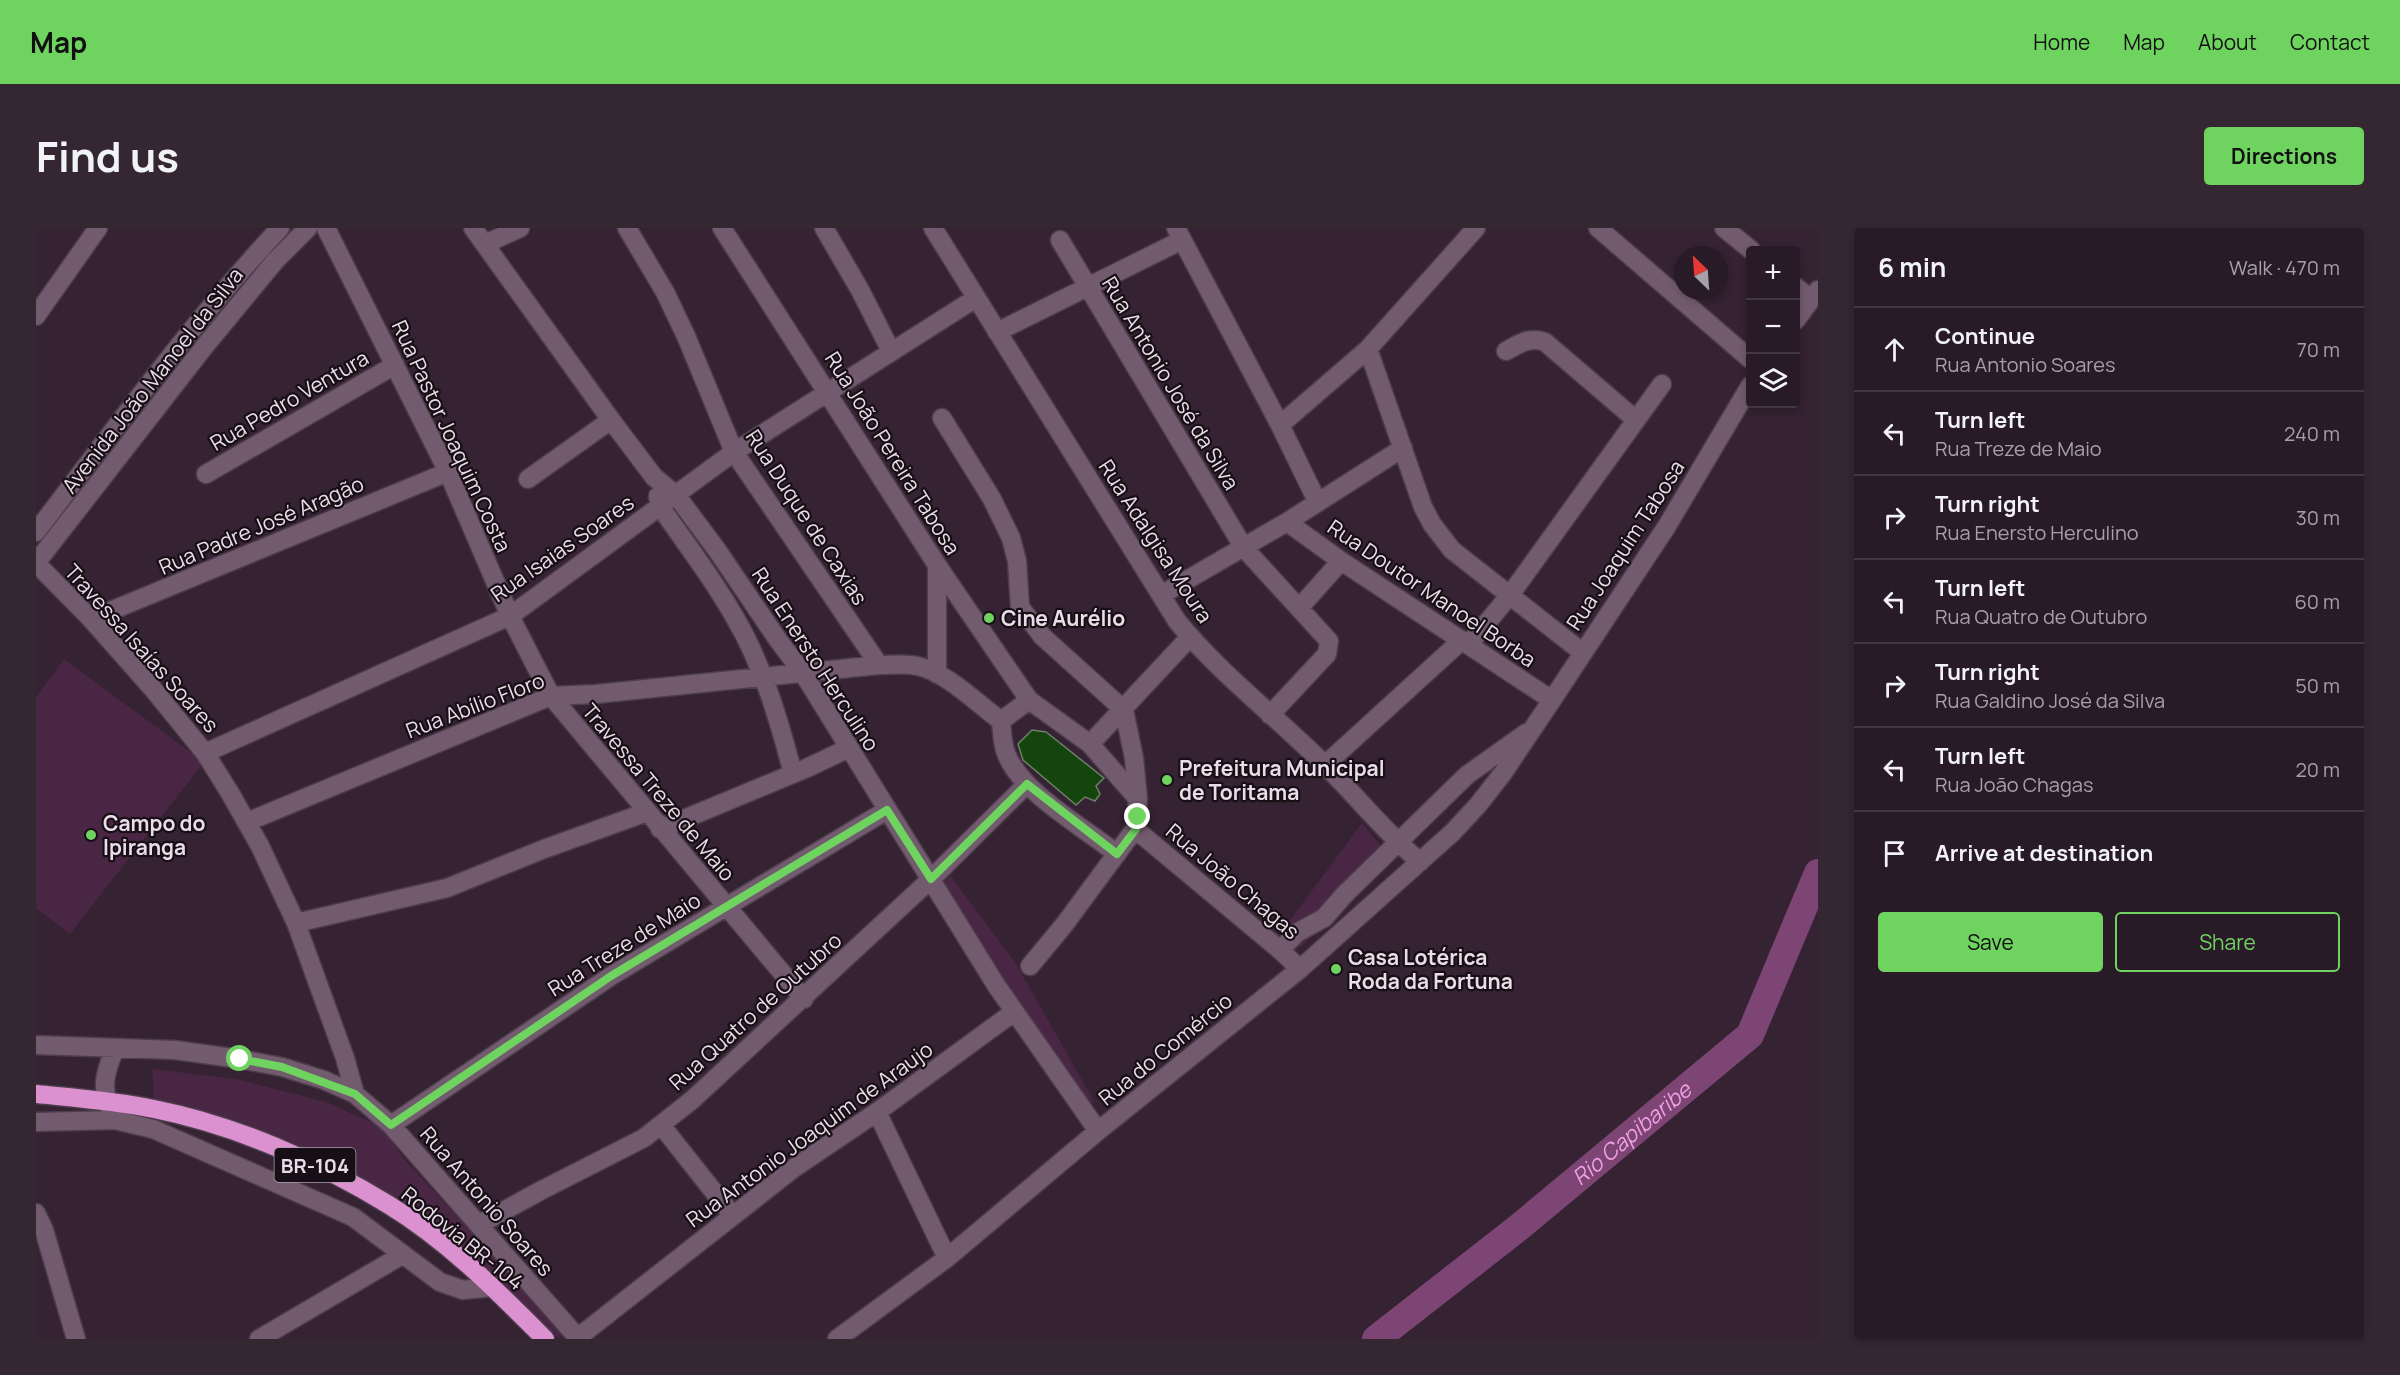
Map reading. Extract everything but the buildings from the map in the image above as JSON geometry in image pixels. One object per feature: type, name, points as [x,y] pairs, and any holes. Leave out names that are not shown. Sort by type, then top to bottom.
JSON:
[{"type":"highway","name":"Rodovia BR-104","points":[[36,1094],[106,1101],[155,1109],[238,1133],[327,1171],[406,1217],[493,1287],[545,1339]]},
{"type":"street","points":[[36,316],[98,228]]},
{"type":"street","name":"Avenida João Manoel da Silva","points":[[36,532],[165,365],[247,264],[280,228]]},
{"type":"street","name":"Avenida João Manoel da Silva","points":[[36,563],[204,347],[275,261],[308,228]]},
{"type":"street","name":"Rua Pastor Joaquim Costa","points":[[326,228],[448,472],[510,616],[551,696]]},
{"type":"street","name":"Rua Enersto Herculino","points":[[473,228],[654,477],[676,495],[717,550],[772,632],[803,673],[1014,1012],[1098,1131]]},
{"type":"street","points":[[485,244],[520,228]]},
{"type":"street","name":"Rua Duque de Caxias","points":[[627,228],[666,292],[734,452],[879,665]]},
{"type":"street","name":"Rua João Pereira Tabosa","points":[[722,228],[937,566],[1029,700]]},
{"type":"street","points":[[824,228],[860,290],[891,351]]},
{"type":"street","name":"Rua Adalgisa Moura","points":[[933,228],[1161,596],[1190,637],[1269,715],[1325,765],[1398,843],[1420,862]]},
{"type":"street","points":[[1280,426],[1368,349],[1476,228]]},
{"type":"street","points":[[1598,228],[1746,356]]},
{"type":"street","points":[[1724,228],[1746,246]]},
{"type":"street","points":[[998,332],[1088,287],[1179,234]]},
{"type":"street","name":"Rua Doutor Manoel Borba","points":[[1179,234],[1317,501]]},
{"type":"street","name":"Rua Antonio José da Silva","points":[[1060,240],[1244,548],[1329,641],[1327,654],[1269,715]]},
{"type":"street","points":[[1800,289],[1814,294],[1800,314]]},
{"type":"street","name":"Rua Isaias Soares","points":[[205,753],[510,616],[734,452],[975,298]]},
{"type":"street","points":[[1506,351],[1526,341],[1545,342],[1636,420]]},
{"type":"street","points":[[1368,349],[1424,507],[1442,537],[1452,550],[1582,652]]},
{"type":"street","name":"Rua Pedro Ventura","points":[[206,474],[395,365]]},
{"type":"street","points":[[1325,765],[1466,642],[1510,596],[1662,384]]},
{"type":"street","name":"Rua Joaquim Tabosa","points":[[1503,773],[1667,526],[1746,393]]},
{"type":"street","points":[[942,418],[1006,526],[1015,549],[1020,608],[1042,636],[1124,710]]},
{"type":"street","points":[[528,479],[611,420]]},
{"type":"street","points":[[1161,596],[1287,522],[1403,448]]},
{"type":"street","name":"Rua Padre José Aragão","points":[[91,620],[448,472]]},
{"type":"street","points":[[654,477],[660,506],[702,564],[736,618],[764,677],[794,774]]},
{"type":"street","name":"Rua Doutor Manoel Borba","points":[[1287,522],[1341,561],[1552,700]]},
{"type":"street","points":[[1300,607],[1341,561]]},
{"type":"street","name":"Travessa Isaías Soares","points":[[36,563],[153,689],[205,753],[247,822],[296,923],[345,1058],[355,1094]]},
{"type":"street","points":[[937,566],[937,674],[1001,721],[1006,754],[1027,784],[1117,854]]},
{"type":"street","points":[[1090,744],[1190,637]]},
{"type":"street","name":"Rua Abílio Floro","points":[[247,822],[551,696],[596,694],[879,665],[919,666],[937,674]]},
{"type":"street","name":"Travessa Treze de Maio","points":[[551,696],[804,999]]},
{"type":"street","points":[[1001,721],[1029,700],[1090,744],[1138,799]]},
{"type":"street","name":"Rua João Chagas","points":[[1029,966],[1064,925],[1136,829],[1138,799],[1134,758],[1124,710]]},
{"type":"street","name":"Rua Joaquim Tabosa","points":[[1398,843],[1467,775],[1534,727]]},
{"type":"street","points":[[660,829],[794,774],[849,748]]},
{"type":"street","name":"Rua do Comércio","points":[[837,1339],[947,1258],[1098,1131],[1300,969],[1420,862],[1472,812],[1503,773]]},
{"type":"street","name":"Rua Quatro de Outubro","points":[[480,1224],[540,1191],[620,1152],[661,1125],[804,999],[1027,784]]},
{"type":"street","name":"Rua Treze de Maio","points":[[391,1125],[611,976],[887,810]]},
{"type":"street","points":[[296,923],[447,888],[544,849],[647,812]]},
{"type":"street","name":"Rua João Chagas","points":[[1136,829],[1300,969]]},
{"type":"street","points":[[1280,950],[1298,932],[1324,918],[1398,843]]},
{"type":"street","name":"Rua Antonio Joaquim de Araujo","points":[[577,1338],[794,1168],[877,1112],[1014,1012]]},
{"type":"street","name":"Rua Antonio Soares","points":[[36,1045],[174,1050],[272,1065],[324,1080],[355,1094],[391,1125],[480,1224],[577,1338]]},
{"type":"street","points":[[115,1049],[104,1081],[106,1101],[115,1120]]},
{"type":"street","points":[[877,1112],[947,1258]]},
{"type":"street","points":[[36,1122],[115,1120],[153,1129],[353,1217],[440,1282],[463,1290],[493,1287]]},
{"type":"street","points":[[661,1125],[733,1216]]},
{"type":"street","points":[[36,1213],[44,1230],[76,1339]]},
{"type":"street","points":[[259,1339],[402,1255]]},
{"type":"shaded area","name":"Campo do Ipiranga","points":[[64,659],[204,762],[70,934],[36,908],[36,697]]},
{"type":"shaded area","points":[[1362,823],[1392,859],[1301,947],[1282,931]]},
{"type":"shaded area","points":[[950,875],[1015,962],[1094,1101],[1079,1112],[932,897]]},
{"type":"shaded area","points":[[152,1069],[236,1079],[326,1102],[382,1127],[404,1159],[565,1332],[559,1339],[448,1237],[381,1189],[286,1143],[154,1099]]},
{"type":"waterway","name":"Rio Capibaribe","points":[[1376,1339],[1518,1228],[1750,1035],[1818,873]]},
{"type":"place","name":"Cine Aurélio","points":[[989,618]]},
{"type":"place","name":"Prefeitura Municipal de Toritama","points":[[1167,780]]},
{"type":"place","name":"Campo do Ipiranga","points":[[91,835]]},
{"type":"place","name":"Casa Lotérica Roda da Fortuna","points":[[1336,969]]},
{"type":"route","points":[[240,1059],[282,1067],[324,1080],[355,1094],[391,1125],[611,976],[887,810],[931,879],[1027,784],[1117,854],[1136,829],[1138,817]]}]
